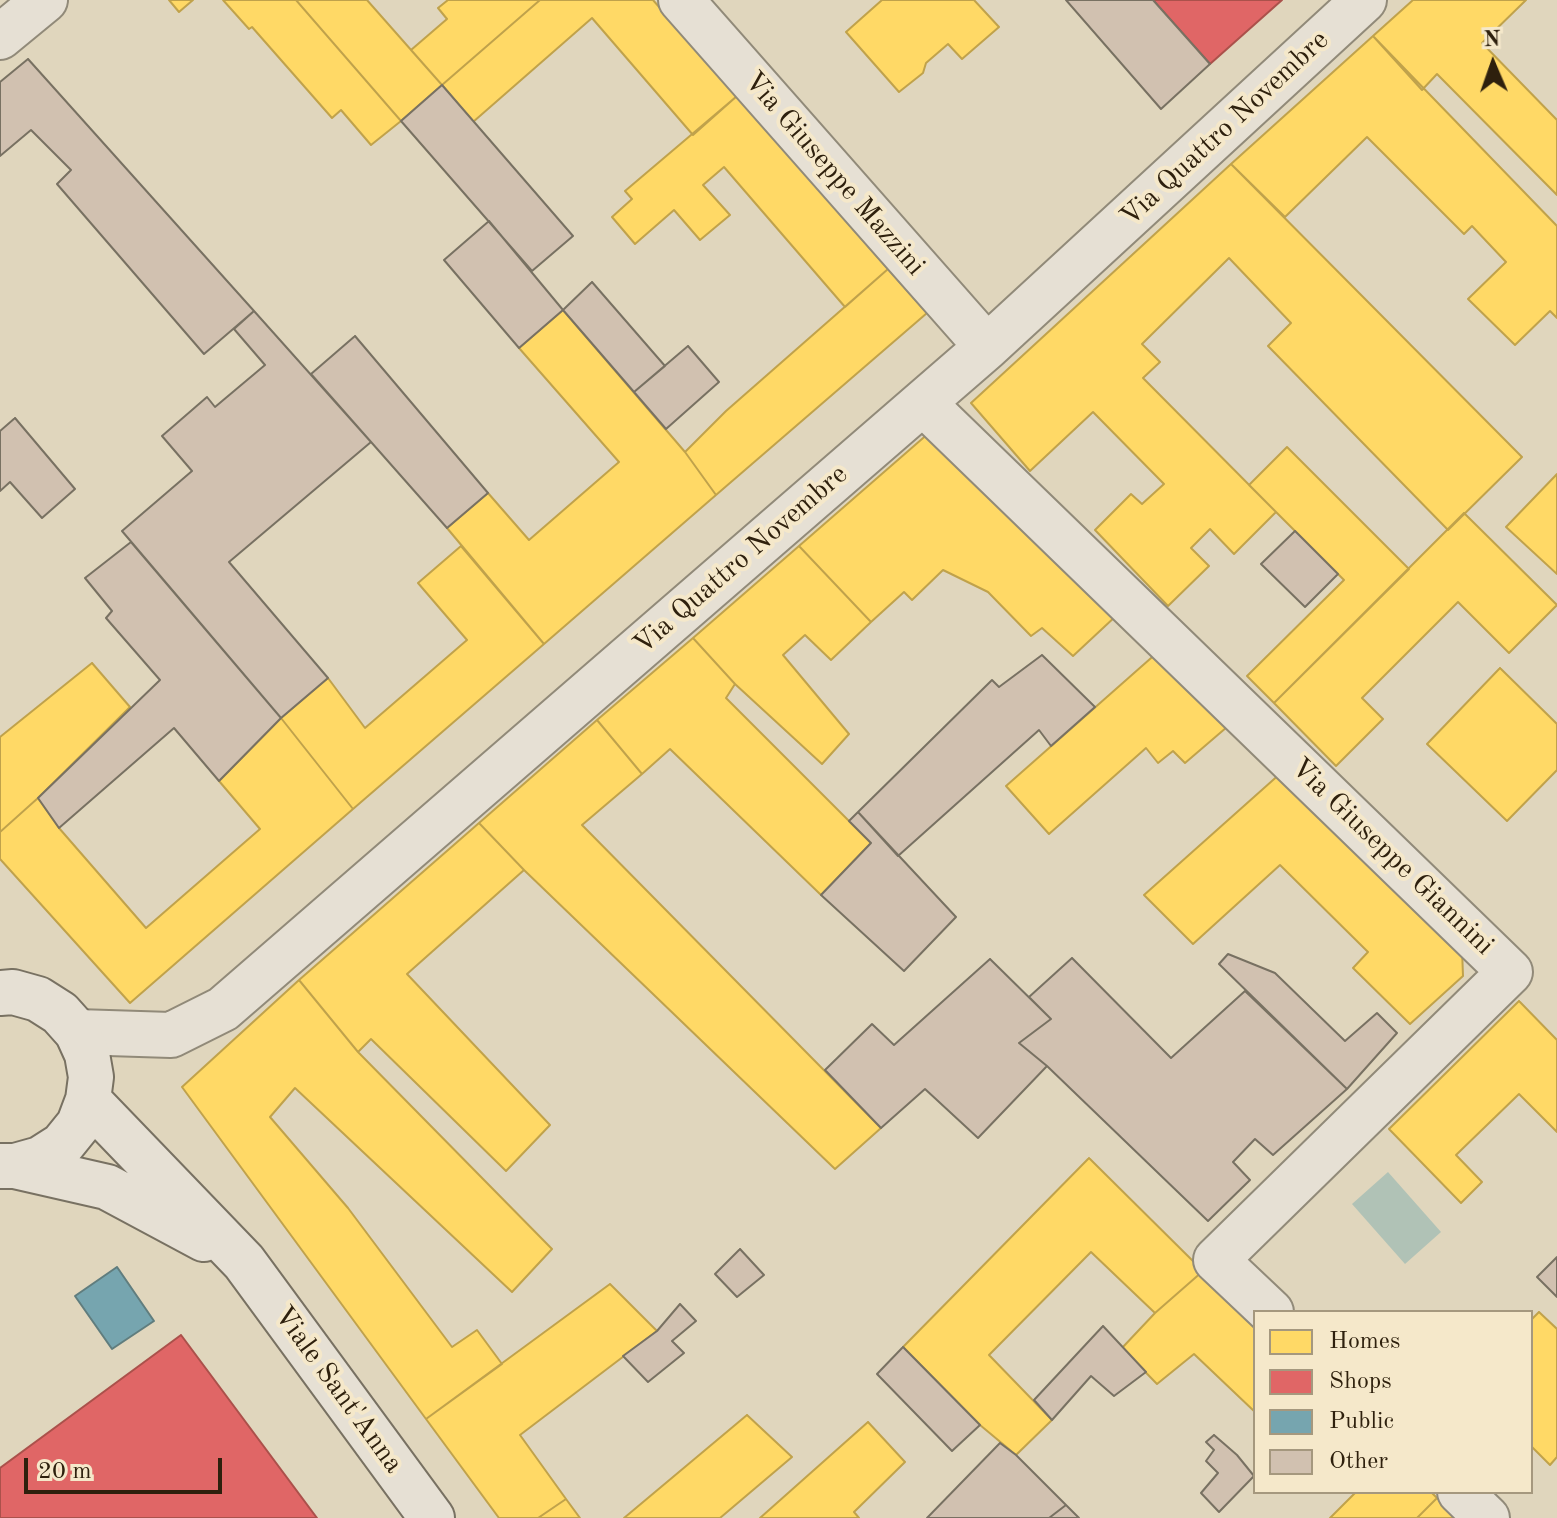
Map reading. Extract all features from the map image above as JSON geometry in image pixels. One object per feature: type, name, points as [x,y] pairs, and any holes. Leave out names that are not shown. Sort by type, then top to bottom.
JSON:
[{"type":"street","points":[[0,37],[45,0]]},
{"type":"street","name":"Via Giuseppe Mazzini","points":[[681,0],[987,347]]},
{"type":"street","name":"Via Quattro Novembre","points":[[77,1032],[171,1035],[223,1009],[987,347],[1364,0]]},
{"type":"street","name":"Via Giuseppe Giannini","points":[[923,403],[1510,972],[1216,1260],[1269,1310]]},
{"type":"street","points":[[4,987],[38,999],[60,1013],[77,1032],[87,1054],[91,1077],[88,1100],[79,1124],[62,1145],[40,1159],[7,1166]]},
{"type":"street","name":"Viale Sant'Anna","points":[[88,1100],[244,1262],[432,1518]]},
{"type":"street","name":"Viale Sant'Anna","points":[[7,1166],[107,1187],[244,1262]]},
{"type":"street","points":[[1462,1494],[1487,1518]]},
{"type":"shaded area","points":[[1388,1172],[1441,1232],[1405,1264],[1352,1204]]},
{"type":"building: Homes","points":[[169,0],[193,0],[179,12]]},
{"type":"building: Homes","points":[[223,0],[296,0],[401,121],[371,145],[341,110],[332,118],[252,27],[249,29]]},
{"type":"building: Homes","points":[[296,0],[367,0],[442,85],[401,121]]},
{"type":"building: Homes","points":[[448,0],[540,0],[442,85],[411,50],[447,19],[438,8]]},
{"type":"building: Homes","points":[[540,0],[653,0],[737,96],[693,135],[592,18],[473,122],[442,85]]},
{"type":"building: Homes","points":[[882,0],[974,0],[999,27],[962,59],[948,44],[926,63],[923,73],[899,92],[846,32]]},
{"type":"building: Homes","points":[[1413,0],[1526,0],[1482,43],[1557,120],[1557,195],[1437,74],[1422,90],[1373,36]]},
{"type":"building: Homes","points":[[1373,36],[1557,226],[1557,318],[1550,311],[1515,345],[1468,299],[1506,262],[1472,226],[1464,234],[1367,137],[1285,217],[1231,164]]},
{"type":"building: Homes","points":[[737,96],[888,269],[845,307],[724,167],[703,185],[730,215],[700,240],[674,210],[635,244],[612,217],[632,199],[625,191]]},
{"type":"building: Homes","points":[[1231,164],[1522,457],[1448,530],[1268,346],[1291,323],[1229,258],[1142,344],[1160,362],[1143,378],[1276,512],[1234,554],[1210,529],[1191,548],[1209,566],[1168,606],[1095,530],[1131,494],[1142,504],[1164,484],[1093,412],[1030,471],[971,403]]},
{"type":"building: Homes","points":[[888,269],[927,313],[716,495],[685,452],[726,411]]},
{"type":"building: Homes","points":[[563,310],[685,452],[716,495],[544,644],[447,528],[488,493],[529,540],[619,462],[519,348]]},
{"type":"building: Homes","points":[[930,432],[1117,615],[1073,656],[1042,628],[1031,636],[988,592],[943,570],[912,600],[904,592],[871,622],[799,546]]},
{"type":"building: Homes","points":[[1287,447],[1409,569],[1274,703],[1247,676],[1344,580],[1249,485]]},
{"type":"building: Homes","points":[[1557,474],[1557,574],[1506,527]]},
{"type":"building: Homes","points":[[1464,513],[1557,605],[1509,653],[1458,602],[1362,698],[1383,719],[1336,766],[1274,703]]},
{"type":"building: Homes","points":[[461,546],[544,644],[353,809],[281,718],[328,678],[365,728],[467,640],[418,583]]},
{"type":"building: Homes","points":[[799,546],[871,622],[831,660],[805,635],[783,655],[849,734],[822,764],[735,684],[693,638]]},
{"type":"building: Homes","points":[[693,638],[735,684],[726,698],[871,843],[821,895],[670,749],[642,774],[597,720]]},
{"type":"building: Homes","points":[[1159,651],[1227,727],[1185,763],[1173,751],[1158,763],[1146,748],[1049,834],[1006,786]]},
{"type":"building: Homes","points":[[92,663],[130,707],[0,832],[0,737]]},
{"type":"building: Homes","points":[[1500,668],[1557,724],[1557,770],[1507,821],[1427,744]]},
{"type":"building: Homes","points":[[281,718],[353,809],[130,1003],[0,859],[0,832],[38,798],[59,828],[146,928],[260,829],[219,781]]},
{"type":"building: Homes","points":[[597,720],[642,774],[582,825],[881,1128],[835,1169],[479,823]]},
{"type":"building: Homes","points":[[1282,772],[1462,949],[1463,976],[1410,1024],[1353,968],[1368,952],[1280,865],[1193,944],[1144,895]]},
{"type":"building: Homes","points":[[479,823],[524,870],[407,974],[550,1125],[506,1171],[371,1039],[358,1052],[299,980]]},
{"type":"building: Homes","points":[[299,980],[358,1052],[552,1249],[512,1292],[295,1088],[270,1117],[348,1208],[452,1347],[477,1330],[502,1364],[426,1419],[182,1087]]},
{"type":"building: Homes","points":[[1519,1001],[1557,1040],[1557,1132],[1519,1094],[1456,1155],[1482,1182],[1461,1203],[1389,1129]]},
{"type":"building: Homes","points":[[1089,1158],[1203,1271],[1155,1313],[1091,1252],[989,1355],[1052,1420],[1016,1455],[980,1425],[903,1347]]},
{"type":"building: Homes","points":[[1203,1271],[1253,1319],[1253,1410],[1194,1354],[1157,1384],[1122,1348],[1155,1313]]},
{"type":"building: Homes","points":[[610,1284],[657,1331],[520,1435],[566,1499],[538,1518],[499,1518],[426,1419]]},
{"type":"building: Homes","points":[[1539,1312],[1557,1329],[1557,1457],[1550,1465],[1533,1448],[1533,1318]]},
{"type":"building: Homes","points":[[747,1415],[792,1457],[720,1518],[624,1518]]},
{"type":"building: Homes","points":[[868,1422],[905,1462],[854,1512],[859,1518],[760,1518]]},
{"type":"building: Homes","points":[[1354,1494],[1433,1494],[1437,1498],[1417,1518],[1330,1518]]},
{"type":"building: Homes","points":[[1437,1498],[1457,1518],[1417,1518]]},
{"type":"building: Homes","points":[[566,1499],[580,1518],[538,1518]]},
{"type":"building: Shops","points":[[1153,0],[1282,0],[1210,64]]},
{"type":"building: Shops","points":[[181,1335],[317,1518],[0,1518],[0,1468]]},
{"type":"building: Public","points":[[117,1267],[154,1321],[112,1349],[75,1296]]},
{"type":"building: Other","points":[[1066,0],[1153,0],[1210,64],[1161,109]]},
{"type":"building: Other","points":[[28,59],[254,311],[204,354],[57,184],[71,170],[31,130],[0,156],[0,82]]},
{"type":"building: Other","points":[[442,85],[573,236],[532,271],[401,121]]},
{"type":"building: Other","points":[[489,221],[563,310],[519,348],[444,260]]},
{"type":"building: Other","points":[[592,282],[665,366],[634,392],[563,310]]},
{"type":"building: Other","points":[[254,311],[371,442],[229,562],[328,678],[281,718],[122,531],[192,471],[162,436],[207,397],[215,407],[265,365],[234,329]]},
{"type":"building: Other","points":[[355,336],[488,493],[447,528],[311,374]]},
{"type":"building: Other","points":[[688,346],[719,382],[666,429],[634,392]]},
{"type":"building: Other","points":[[15,418],[75,489],[42,518],[10,482],[0,491],[0,431]]},
{"type":"building: Other","points":[[1295,531],[1338,574],[1305,607],[1261,564]]},
{"type":"building: Other","points":[[131,542],[281,718],[219,781],[174,728],[59,828],[38,798],[160,680],[106,618],[112,611],[85,578]]},
{"type":"building: Other","points":[[1042,655],[1095,707],[1051,746],[1039,730],[898,856],[858,812],[992,680],[999,687]]},
{"type":"building: Other","points":[[858,812],[956,917],[904,971],[821,895],[871,843],[849,821]]},
{"type":"building: Other","points":[[1228,954],[1275,973],[1345,1041],[1377,1013],[1397,1033],[1347,1089],[1219,964]]},
{"type":"building: Other","points":[[1072,958],[1171,1058],[1245,991],[1347,1089],[1273,1155],[1255,1139],[1233,1162],[1250,1180],[1208,1221],[1047,1066],[1019,1043],[1051,1019],[1029,997]]},
{"type":"building: Other","points":[[990,959],[1051,1019],[1019,1043],[1047,1066],[978,1138],[925,1089],[881,1128],[825,1070],[872,1024],[894,1045]]},
{"type":"building: Other","points":[[740,1249],[764,1275],[737,1297],[715,1274]]},
{"type":"building: Other","points":[[1557,1257],[1557,1297],[1537,1277]]},
{"type":"building: Other","points":[[680,1304],[696,1321],[672,1341],[684,1353],[648,1382],[623,1356],[657,1331]]},
{"type":"building: Other","points":[[1103,1326],[1146,1372],[1114,1396],[1091,1376],[1052,1420],[1034,1400]]},
{"type":"building: Other","points":[[903,1347],[980,1425],[952,1451],[877,1374]]},
{"type":"building: Other","points":[[1214,1435],[1237,1455],[1253,1475],[1219,1512],[1201,1493],[1218,1473],[1206,1461],[1214,1450],[1206,1442]]},
{"type":"building: Other","points":[[1000,1443],[1066,1505],[1049,1518],[927,1518]]},
{"type":"building: Other","points":[[1066,1505],[1079,1518],[1049,1518]]}]
